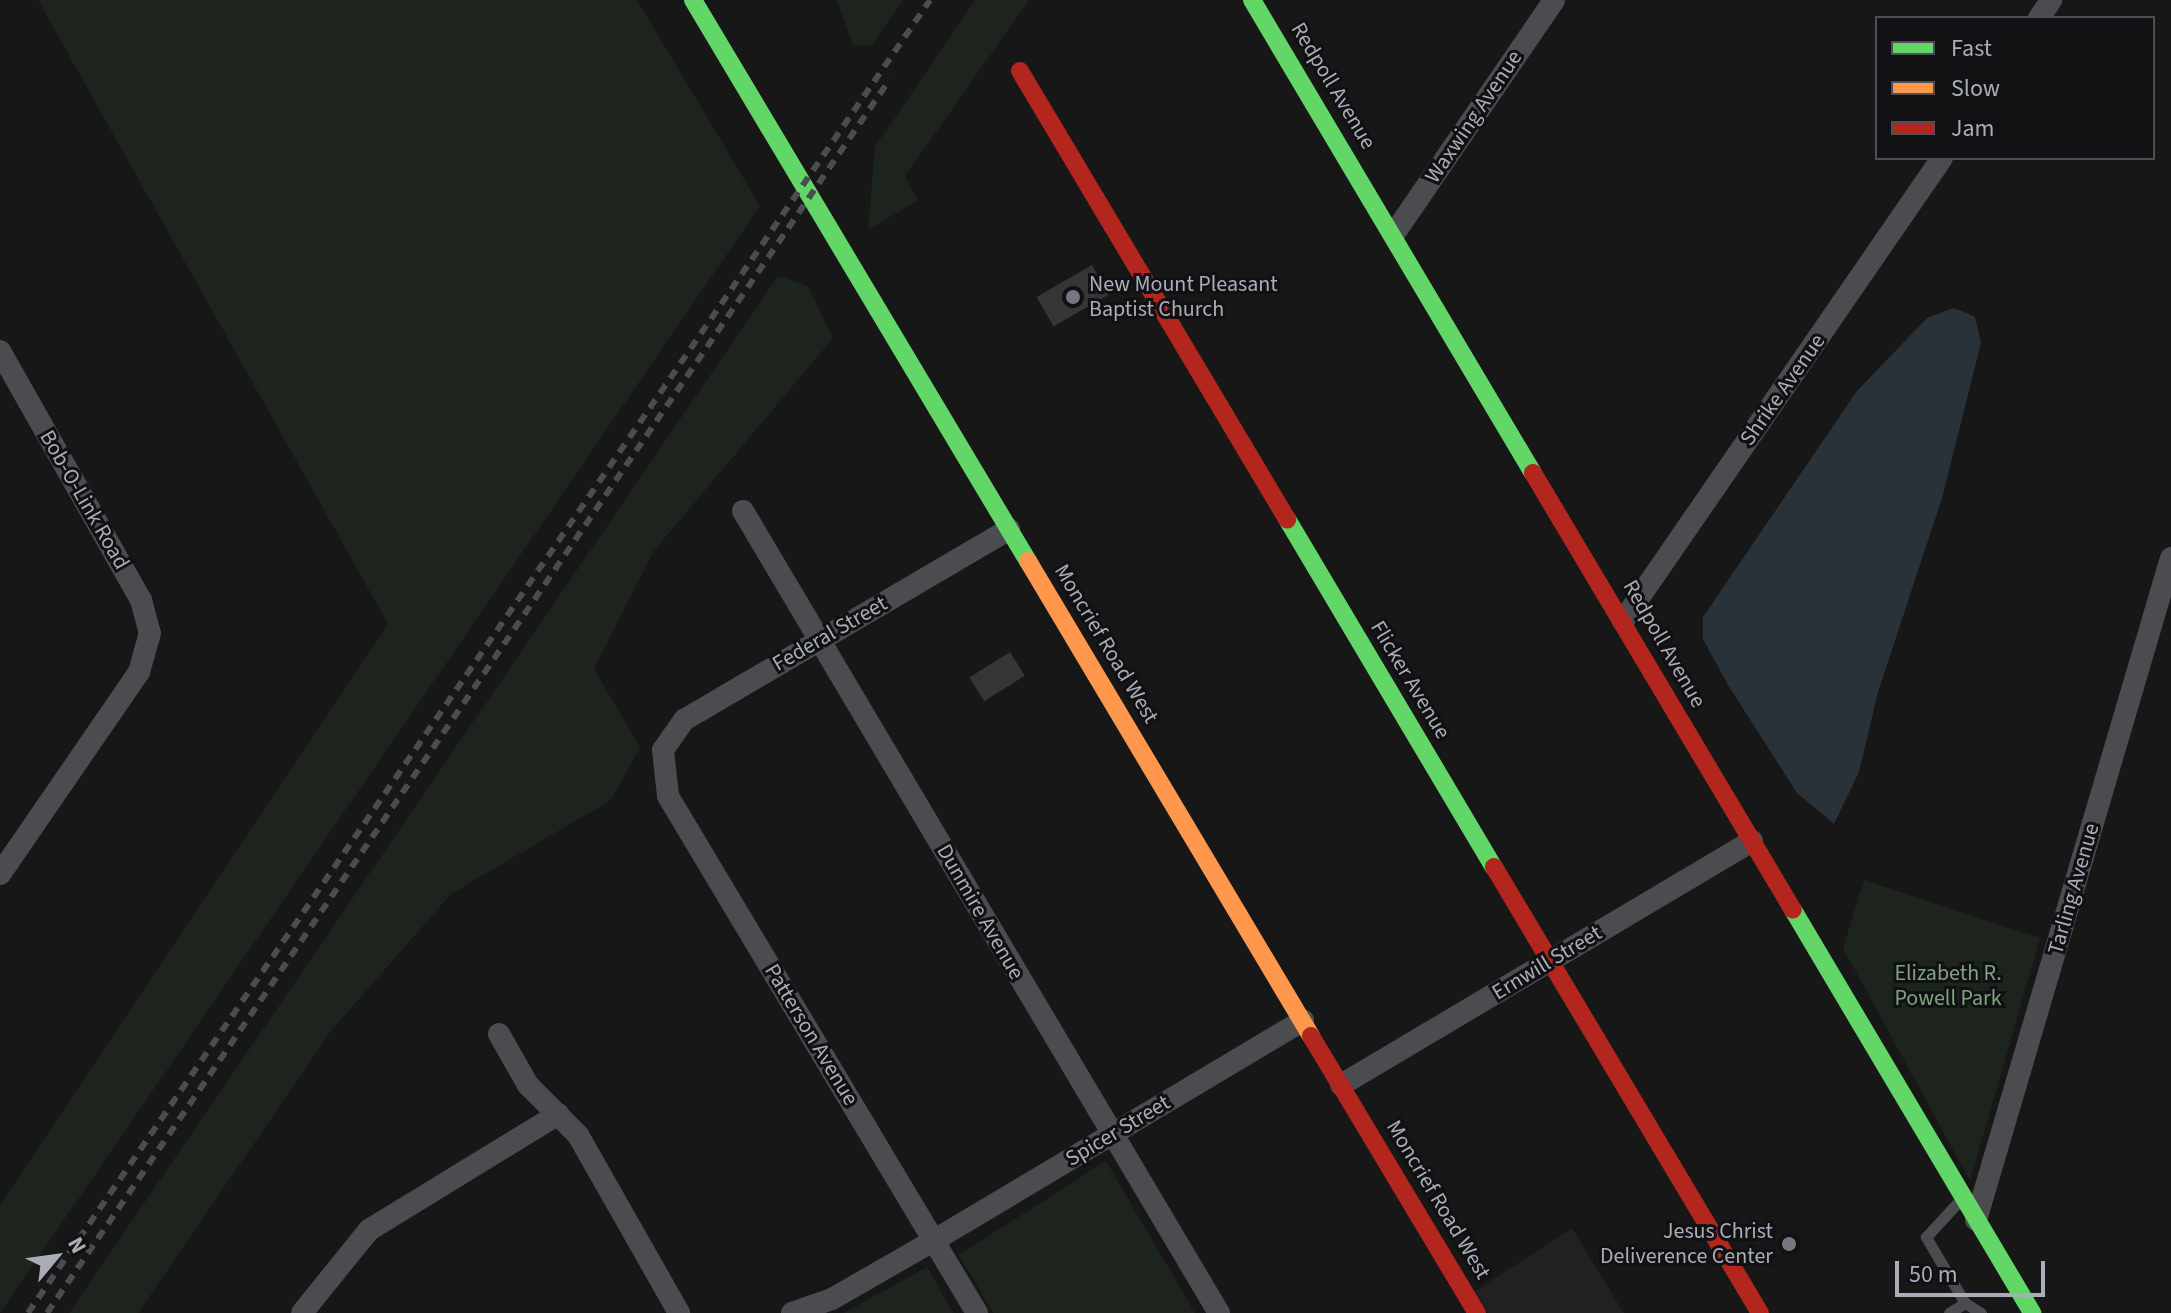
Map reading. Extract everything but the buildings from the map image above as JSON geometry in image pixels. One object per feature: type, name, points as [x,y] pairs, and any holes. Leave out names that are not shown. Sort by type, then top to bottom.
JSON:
[{"type":"street","name":"Moncrief Road West","points":[[693,0],[1477,1313]]},
{"type":"street","name":"Redpoll Avenue","points":[[1252,0],[1394,234],[2032,1313]]},
{"type":"street","name":"Waxwing Avenue","points":[[1394,234],[1554,0]]},
{"type":"street","name":"Flicker Avenue","points":[[1020,71],[1760,1313]]},
{"type":"street","name":"Shrike Avenue","points":[[1623,621],[1941,160]]},
{"type":"street","name":"Bob-O-Link Road","points":[[0,351],[141,600],[150,633],[147,654],[0,874]]},
{"type":"street","name":"Dunmire Avenue","points":[[743,511],[1219,1313]]},
{"type":"street","name":"Federal Street","points":[[663,750],[684,720],[1009,529]]},
{"type":"street","name":"Tarling Avenue","points":[[1976,1220],[2171,558]]},
{"type":"street","name":"Patterson Avenue","points":[[663,750],[668,796],[977,1313]]},
{"type":"street","name":"Ernwill Street","points":[[1341,1085],[1752,841]]},
{"type":"street","name":"Spicer Street","points":[[792,1313],[832,1299],[1303,1020]]},
{"type":"street","points":[[499,1034],[528,1085],[578,1135],[679,1313]]},
{"type":"street","points":[[302,1313],[369,1230],[558,1114]]},
{"type":"lane","points":[[1964,1197],[1926,1237],[1965,1303],[1981,1313]]},
{"type":"lane","points":[[1949,1313],[1965,1303]]},
{"type":"shaded area","points":[[1954,308],[1975,317],[1981,343],[1942,498],[1878,692],[1859,772],[1834,824],[1797,793],[1728,685],[1703,639],[1703,617],[1857,391],[1927,318]]},
{"type":"shaded area","points":[[1572,1228],[1624,1313],[1488,1313],[1475,1291]]},
{"type":"green space","points":[[38,0],[637,0],[760,206],[0,1313],[0,1205],[388,624]]},
{"type":"green space","points":[[837,0],[903,0],[871,46],[853,45]]},
{"type":"green space","points":[[975,0],[1029,0],[905,176],[918,200],[868,230],[875,147]]},
{"type":"green space","points":[[778,276],[808,286],[833,338],[653,552],[594,669],[640,747],[611,800],[451,894],[331,1031],[138,1313],[69,1313]]},
{"type":"green space","name":"Elizabeth R. Powell Park","points":[[1864,880],[2040,938],[1970,1181],[1843,948]]},
{"type":"green space","points":[[1106,1161],[1195,1313],[993,1313],[959,1255]]},
{"type":"green space","points":[[927,1267],[953,1313],[844,1313]]},
{"type":"railway","points":[[28,1313],[930,0]]},
{"type":"railway","points":[[47,1313],[890,79]]},
{"type":"traffic: fast","points":[[693,0],[1028,561]]},
{"type":"traffic: fast","points":[[1252,0],[1533,473]]},
{"type":"traffic: fast","points":[[1287,519],[1494,867]]},
{"type":"traffic: fast","points":[[1793,910],[2032,1313]]},
{"type":"traffic: slow","points":[[1028,561],[1311,1036]]},
{"type":"traffic: jam","points":[[1020,71],[1287,519]]},
{"type":"traffic: jam","points":[[1533,473],[1793,910]]},
{"type":"traffic: jam","points":[[1494,867],[1760,1313]]},
{"type":"traffic: jam","points":[[1311,1036],[1477,1313]]},
{"type":"place","name":"New Mount Pleasant Baptist Church","points":[[1073,297]]},
{"type":"place","name":"Jesus Christ Deliverence Center","points":[[1789,1244]]}]
